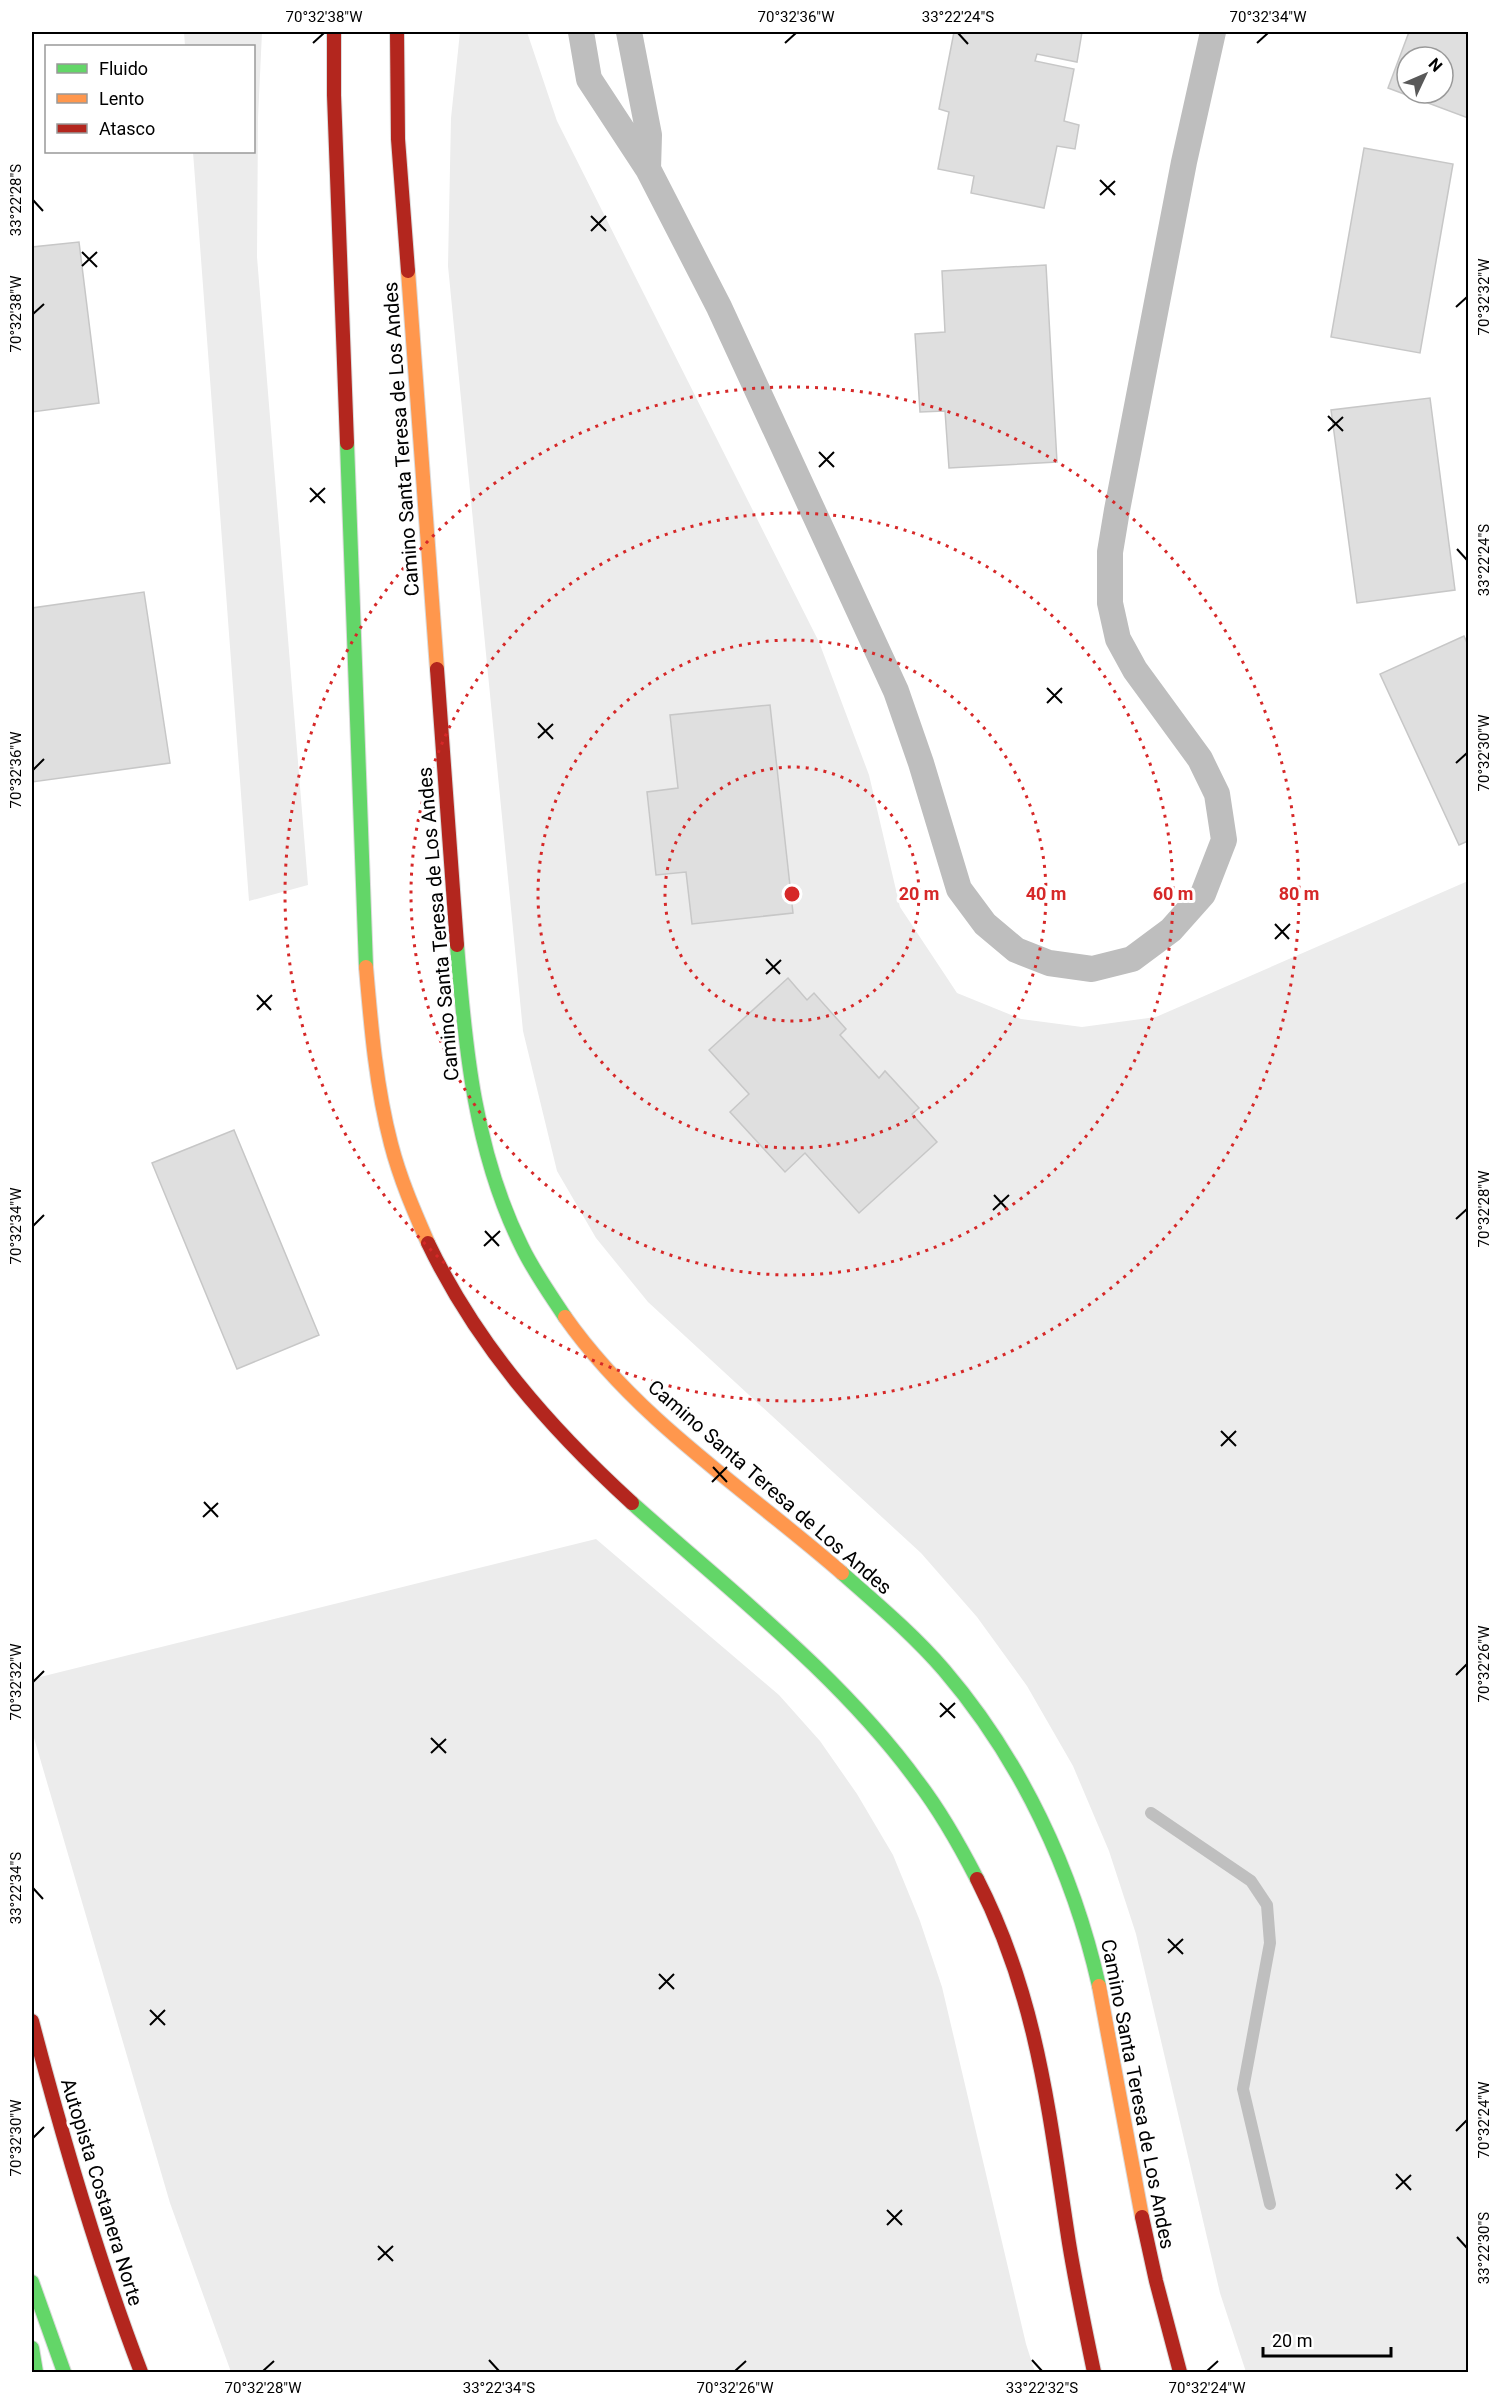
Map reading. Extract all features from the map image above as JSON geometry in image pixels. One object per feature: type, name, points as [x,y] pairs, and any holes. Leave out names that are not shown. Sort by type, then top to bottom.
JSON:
[{"type":"main road","points":[[334,32],[334,95],[366,968],[373,1042],[393,1148],[428,1243],[484,1341],[523,1392],[576,1449],[848,1699],[924,1788],[984,1891],[1013,1960],[1032,2025],[1050,2108],[1069,2244],[1094,2373]]},
{"type":"main road","name":"Camino Santa Teresa de Los Andes","points":[[397,32],[398,138],[463,1028],[479,1130],[493,1179],[535,1273],[567,1322],[656,1418],[892,1618],[938,1663],[970,1705],[1026,1792],[1070,1885],[1086,1934],[1111,2041],[1144,2231],[1180,2373]]},
{"type":"main road","name":"Autopista Costanera Norte","points":[[32,2021],[77,2186],[124,2330],[141,2373]]},
{"type":"main road","points":[[32,2282],[64,2373]]},
{"type":"main road","points":[[32,2348],[36,2373]]},
{"type":"lane","points":[[581,32],[589,79],[648,169],[719,307],[896,691],[921,763],[959,889],[985,924],[1016,950],[1049,963],[1092,969],[1132,959],[1171,930],[1203,894],[1224,840],[1217,794],[1200,759],[1135,670],[1118,639],[1110,593],[1110,552],[1117,510],[1184,162],[1213,32]]},
{"type":"lane","points":[[629,32],[649,135],[648,169]]},
{"type":"shaded area","points":[[184,32],[262,32],[258,118],[257,257],[308,885],[249,901],[193,153],[255,153],[255,45],[185,45]]},
{"type":"shaded area","points":[[460,32],[527,32],[557,121],[819,642],[869,775],[900,907],[957,993],[1021,1019],[1082,1027],[1156,1017],[1468,881],[1468,2372],[1246,2372],[1220,2293],[1136,1934],[1109,1851],[1073,1766],[1027,1686],[977,1617],[921,1553],[648,1302],[596,1238],[557,1171],[523,1031],[448,266],[451,118]]},
{"type":"shaded area","points":[[596,1539],[779,1695],[820,1741],[857,1794],[893,1855],[920,1921],[942,1987],[1026,2344],[1035,2372],[231,2372],[170,2203],[32,1731],[32,1679]]},
{"type":"building","points":[[954,32],[1082,32],[1077,62],[1037,54],[1035,61],[1074,69],[1064,121],[1079,125],[1075,149],[1057,146],[1044,208],[971,193],[974,176],[938,169],[949,112],[939,109]]},
{"type":"building","points":[[1409,32],[1468,32],[1468,118],[1433,105],[1455,105],[1455,45],[1404,45]]},
{"type":"building","points":[[1395,69],[1395,91],[1388,88]]},
{"type":"building","points":[[1364,148],[1453,164],[1420,353],[1331,337]]},
{"type":"building","points":[[79,242],[99,403],[32,412],[32,247]]},
{"type":"building","points":[[1046,265],[1057,462],[949,468],[945,411],[920,412],[915,334],[945,332],[942,271]]},
{"type":"building","points":[[1430,398],[1455,590],[1357,603],[1331,410]]},
{"type":"building","points":[[144,592],[170,763],[32,782],[32,608]]},
{"type":"building","points":[[1464,636],[1468,645],[1468,841],[1459,845],[1380,674]]},
{"type":"building","points":[[770,705],[793,913],[692,924],[686,872],[656,875],[647,792],[678,788],[670,715]]},
{"type":"building","points":[[788,978],[807,1000],[814,993],[846,1029],[840,1035],[879,1078],[885,1071],[919,1108],[912,1114],[937,1142],[859,1213],[805,1153],[785,1172],[730,1112],[749,1094],[709,1050]]},
{"type":"building","points":[[234,1130],[319,1335],[237,1369],[152,1163]]},
{"type":"waterway","points":[[1151,1813],[1251,1881],[1267,1905],[1270,1943],[1243,2089],[1270,2204]]},
{"type":"traffic: fast","points":[[347,443],[366,967]]},
{"type":"traffic: fast","points":[[457,945],[469,1061],[475,1099],[493,1175],[522,1247],[565,1317]]},
{"type":"traffic: fast","points":[[632,1503],[782,1635],[819,1670],[888,1743],[950,1829],[977,1879]]},
{"type":"traffic: fast","points":[[842,1573],[895,1620],[944,1670],[997,1741],[1020,1779],[1059,1859],[1075,1901],[1099,1986]]},
{"type":"traffic: fast","points":[[32,2282],[64,2372]]},
{"type":"traffic: fast","points":[[32,2348],[36,2372]]},
{"type":"traffic: slow","points":[[408,271],[437,669]]},
{"type":"traffic: slow","points":[[366,967],[381,1101],[403,1182],[428,1243]]},
{"type":"traffic: slow","points":[[565,1317],[594,1354],[660,1422],[842,1573]]},
{"type":"traffic: slow","points":[[1099,1986],[1142,2217]]},
{"type":"traffic: jam","points":[[334,32],[334,95],[347,443]]},
{"type":"traffic: jam","points":[[397,32],[398,139],[408,271]]},
{"type":"traffic: jam","points":[[437,669],[457,945]]},
{"type":"traffic: jam","points":[[428,1243],[469,1316],[517,1383],[572,1445],[632,1503]]},
{"type":"traffic: jam","points":[[977,1879],[998,1924],[1028,2012],[1047,2103],[1072,2259],[1094,2372]]},
{"type":"traffic: jam","points":[[32,2021],[82,2198],[141,2372]]},
{"type":"traffic: jam","points":[[1142,2217],[1180,2372]]}]
